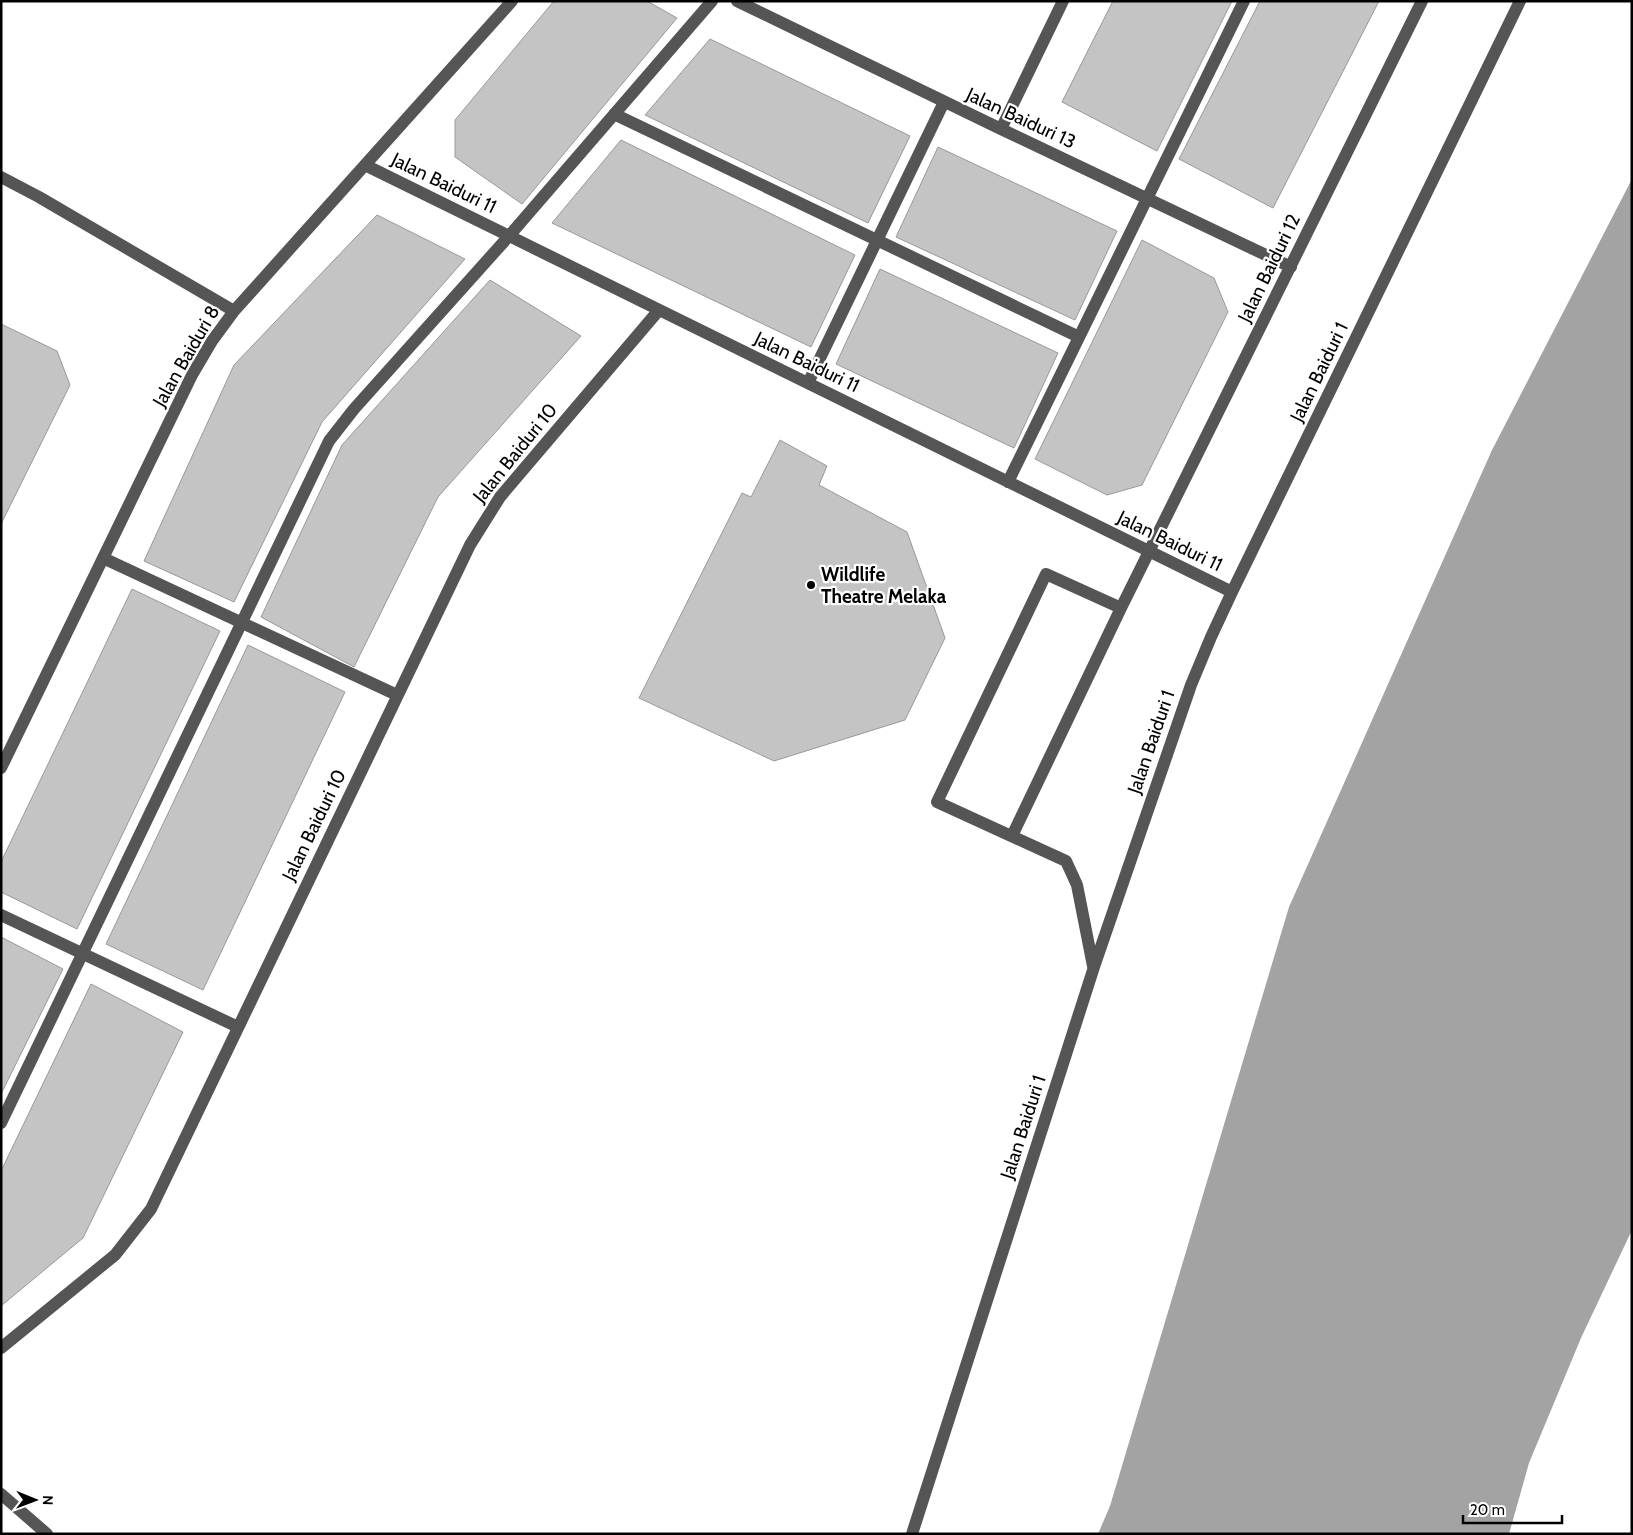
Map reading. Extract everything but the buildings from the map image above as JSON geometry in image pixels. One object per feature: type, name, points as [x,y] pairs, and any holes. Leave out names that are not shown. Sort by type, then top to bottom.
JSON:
[{"type":"street","name":"Jalan Baiduri 8","points":[[1,768],[192,375],[212,341],[234,311],[512,1]]},
{"type":"street","points":[[1,1123],[329,440],[354,409],[509,236],[712,1]]},
{"type":"street","name":"Jalan Baiduri 13","points":[[737,1],[1291,267]]},
{"type":"street","points":[[1001,129],[1063,1]]},
{"type":"street","points":[[1008,482],[1244,1]]},
{"type":"street","name":"Jalan Baiduri 12","points":[[1012,836],[1121,608],[1422,1]]},
{"type":"street","name":"Jalan Baiduri 1","points":[[912,1534],[1094,967],[1191,685],[1232,592],[1520,1]]},
{"type":"street","points":[[808,383],[944,102]]},
{"type":"street","points":[[614,114],[1079,337]]},
{"type":"street","name":"Jalan Baiduri 11","points":[[365,165],[1232,592]]},
{"type":"street","points":[[1,177],[39,197],[234,311]]},
{"type":"street","name":"Jalan Baiduri 10","points":[[1,1348],[116,1255],[150,1209],[470,545],[500,496],[659,310]]},
{"type":"street","points":[[103,558],[398,695]]},
{"type":"street","points":[[1094,967],[1077,885],[1066,861],[937,802],[1046,574],[1121,608]]},
{"type":"street","points":[[1,915],[238,1027]]},
{"type":"street","points":[[4,1501],[47,1534]]},
{"type":"shaded area","points":[[1632,179],[1632,1230],[1581,1338],[1529,1463],[1509,1534],[1098,1534],[1110,1506],[1289,907],[1492,450]]},
{"type":"place","name":"Wildlife Theatre Melaka","points":[[811,585]]}]
